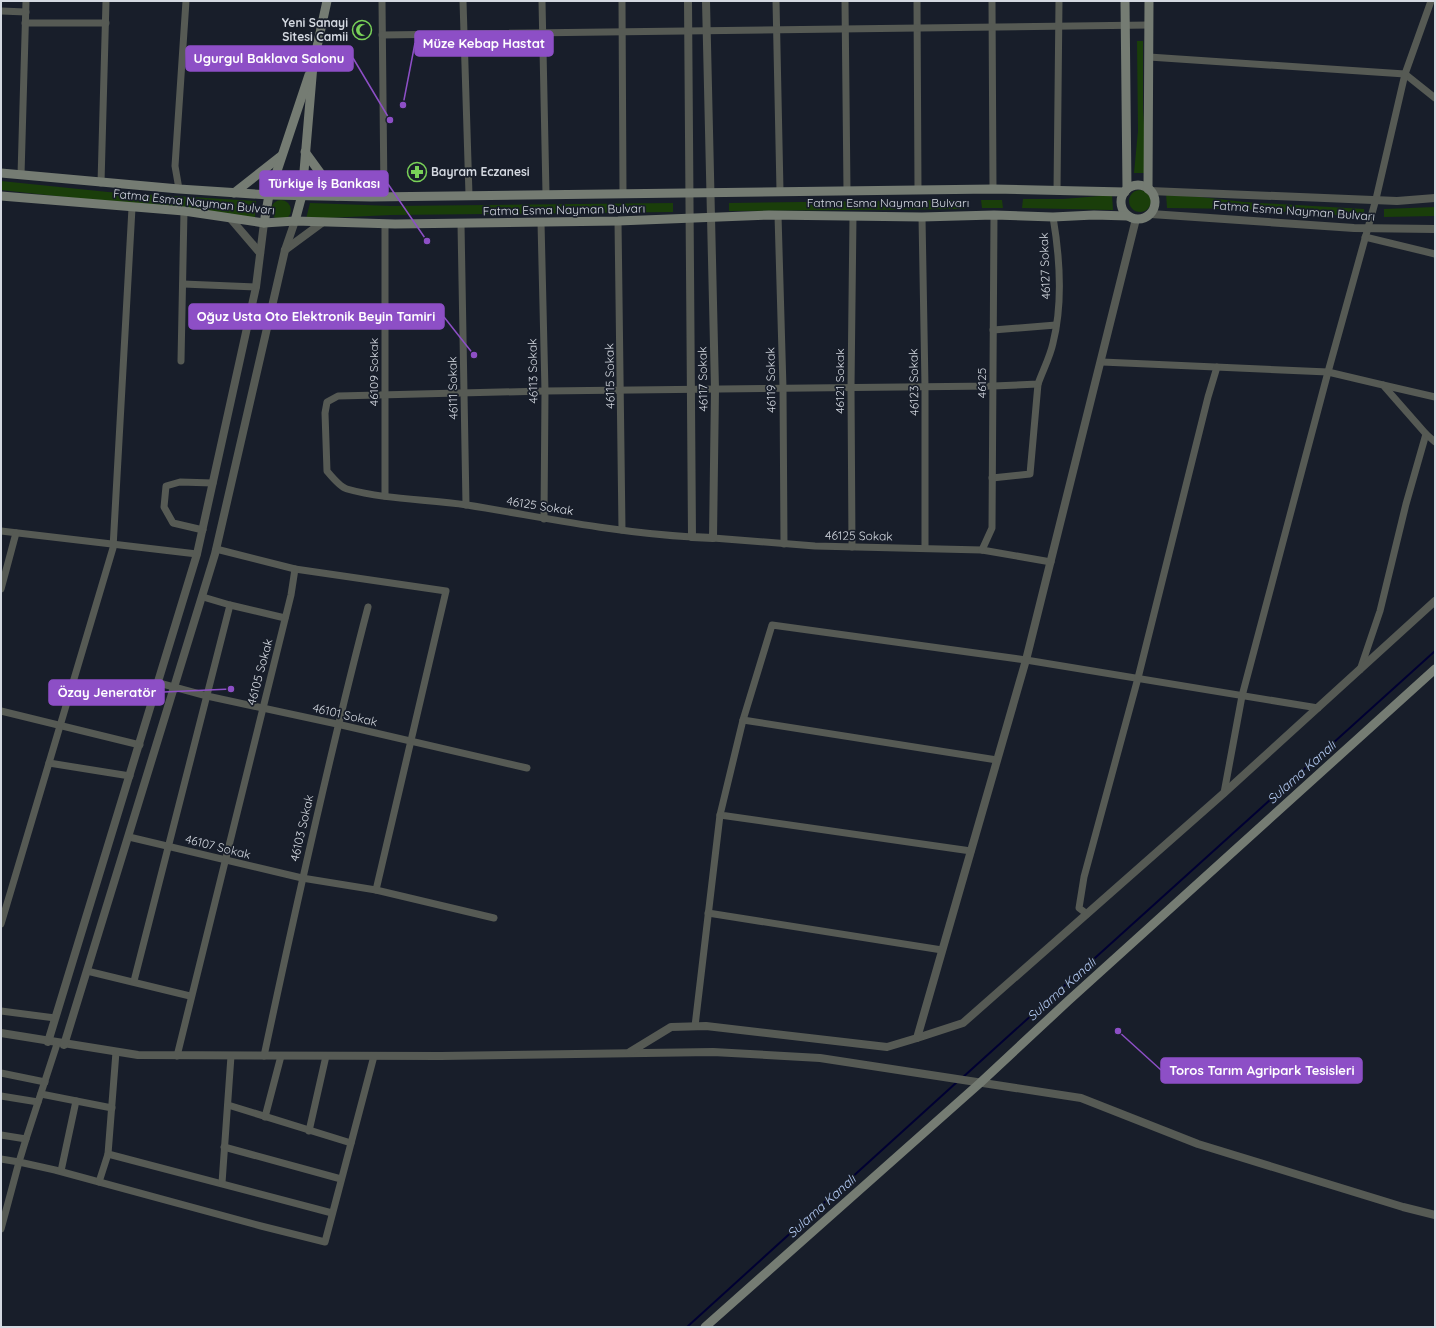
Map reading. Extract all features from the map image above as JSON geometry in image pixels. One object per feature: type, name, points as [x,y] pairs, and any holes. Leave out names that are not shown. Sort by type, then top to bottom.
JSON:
[{"type":"main road","points":[[264,224],[269,195],[281,156],[313,65],[327,1]]},
{"type":"main road","points":[[1124,1],[1126,191],[1121,202],[1124,212],[1132,218],[1146,217],[1151,214],[1155,205],[1153,195],[1149,190],[1138,185],[1126,191]]},
{"type":"main road","points":[[1149,1],[1149,190]]},
{"type":"main road","points":[[295,221],[302,195],[313,65]]},
{"type":"main road","points":[[305,152],[337,196]]},
{"type":"main road","points":[[234,193],[281,156]]},
{"type":"main road","name":"Fatma Esma Nayman Bulvarı","points":[[1,173],[101,183],[269,195],[384,196],[623,194],[709,191],[780,192],[993,189],[1126,191]]},
{"type":"main road","name":"Fatma Esma Nayman Bulvarı","points":[[1,196],[132,208],[184,211],[264,224],[295,221],[385,224],[618,222],[778,215],[922,217],[994,215],[1053,217],[1094,215],[1132,218]]},
{"type":"main road","points":[[705,1327],[980,1083],[1068,1000],[1435,669]]},
{"type":"street","points":[[21,175],[26,1]]},
{"type":"street","points":[[101,183],[106,1]]},
{"type":"street","points":[[179,189],[175,166],[186,1]]},
{"type":"street","points":[[382,1],[384,196]]},
{"type":"street","points":[[463,1],[469,195]]},
{"type":"street","points":[[542,1],[546,194]]},
{"type":"street","points":[[622,1],[623,194]]},
{"type":"street","name":"46117 Sokak","points":[[688,1],[692,537]]},
{"type":"street","name":"46117 Sokak","points":[[706,1],[709,191],[712,219],[715,388],[713,538]]},
{"type":"street","points":[[776,1],[780,192]]},
{"type":"street","points":[[844,1],[847,191]]},
{"type":"street","points":[[917,1],[918,190]]},
{"type":"street","points":[[992,1],[993,189]]},
{"type":"street","points":[[1057,191],[1059,1]]},
{"type":"street","points":[[1224,793],[1242,696],[1328,372],[1376,199],[1405,74],[1431,1]]},
{"type":"street","points":[[1,11],[26,12]]},
{"type":"street","points":[[25,22],[106,23]]},
{"type":"street","points":[[382,35],[1149,25]]},
{"type":"street","points":[[1149,57],[1405,74],[1435,98]]},
{"type":"street","name":"Fatma Esma Nayman Bulvarı","points":[[1149,190],[1396,200],[1435,198]]},
{"type":"street","points":[[1,924],[113,548],[132,208]]},
{"type":"street","points":[[181,361],[184,211]]},
{"type":"street","name":"Fatma Esma Nayman Bulvarı","points":[[1151,214],[1367,229],[1435,229]]},
{"type":"street","name":"46119 Sokak","points":[[778,215],[783,388],[784,544]]},
{"type":"street","name":"46125","points":[[982,550],[992,528],[994,215]]},
{"type":"street","name":"46121 Sokak","points":[[852,547],[851,387],[853,216]]},
{"type":"street","name":"46123 Sokak","points":[[922,217],[925,386],[925,548]]},
{"type":"street","name":"46127 Sokak","points":[[992,478],[1030,474],[1038,384],[1053,344],[1056,326],[1059,286],[1053,217]]},
{"type":"street","points":[[230,218],[260,253]]},
{"type":"street","points":[[916,1038],[1026,660],[1102,362],[1132,218]]},
{"type":"street","points":[[1,1229],[19,1162],[40,1094],[61,1044],[87,971],[203,597],[216,549],[285,250],[295,221]]},
{"type":"street","points":[[285,250],[323,222]]},
{"type":"street","name":"46113 Sokak","points":[[541,222],[545,391],[544,519]]},
{"type":"street","name":"46115 Sokak","points":[[618,222],[622,530]]},
{"type":"street","points":[[48,1042],[159,683],[197,554],[256,287],[264,224]]},
{"type":"street","name":"46109 Sokak","points":[[385,224],[385,496]]},
{"type":"street","name":"46111 Sokak","points":[[461,224],[466,505]]},
{"type":"street","points":[[1365,237],[1435,254]]},
{"type":"street","points":[[183,284],[256,287]]},
{"type":"street","points":[[993,330],[1056,326]]},
{"type":"street","points":[[1102,362],[1328,372],[1435,396]]},
{"type":"street","points":[[1087,914],[1079,908],[1084,877],[1138,678],[1208,397],[1217,367]]},
{"type":"street","points":[[385,394],[715,388],[993,386],[1038,384]]},
{"type":"street","points":[[1383,385],[1426,434],[1435,442]]},
{"type":"street","name":"46125 Sokak","points":[[385,394],[338,396],[327,402],[325,413],[327,471],[345,489],[385,496],[466,505],[544,519],[649,534],[692,537]]},
{"type":"street","points":[[1360,670],[1380,611],[1406,504],[1426,434]]},
{"type":"street","points":[[203,530],[173,523],[164,507],[166,486],[180,482],[213,483]]},
{"type":"street","points":[[1,531],[197,554]]},
{"type":"street","points":[[1,589],[16,533]]},
{"type":"street","points":[[692,537],[713,538]]},
{"type":"street","name":"46125 Sokak","points":[[713,538],[784,544],[982,550],[1051,562]]},
{"type":"street","points":[[216,549],[295,569],[446,591],[376,890]]},
{"type":"street","name":"46105 Sokak","points":[[177,1056],[190,996],[285,618],[295,569]]},
{"type":"street","points":[[203,597],[285,618]]},
{"type":"street","points":[[630,1052],[671,1027],[706,1026],[887,1047],[963,1023],[1224,793],[1435,601]]},
{"type":"street","points":[[134,981],[170,846],[230,605]]},
{"type":"street","name":"46103 Sokak","points":[[264,1056],[337,724],[368,607]]},
{"type":"street","points":[[695,1026],[720,815],[743,720],[772,625],[1026,660],[1318,708]]},
{"type":"street","name":"46101 Sokak","points":[[159,683],[175,689],[337,724],[527,768]]},
{"type":"street","points":[[1,711],[140,745]]},
{"type":"street","points":[[743,720],[997,760]]},
{"type":"street","points":[[49,763],[130,776]]},
{"type":"street","points":[[720,815],[970,851]]},
{"type":"street","name":"46107 Sokak","points":[[129,837],[302,878],[376,890],[494,918]]},
{"type":"street","points":[[708,913],[942,950]]},
{"type":"street","points":[[87,971],[134,981],[190,996]]},
{"type":"street","points":[[1,1011],[55,1018]]},
{"type":"street","points":[[1,1033],[48,1042],[138,1055],[374,1056],[713,1052],[820,1058],[1080,1098],[1198,1144],[1403,1207],[1435,1215]]},
{"type":"street","points":[[98,1182],[108,1154],[116,1052]]},
{"type":"street","points":[[222,1183],[232,1056]]},
{"type":"street","points":[[265,1117],[281,1056]]},
{"type":"street","points":[[309,1130],[326,1056]]},
{"type":"street","points":[[1,1158],[61,1171],[325,1242],[374,1056]]},
{"type":"street","points":[[1,1073],[44,1082]]},
{"type":"street","points":[[40,1094],[112,1108]]},
{"type":"street","points":[[1,1096],[38,1102]]},
{"type":"street","points":[[61,1171],[76,1101]]},
{"type":"street","points":[[228,1105],[351,1144]]},
{"type":"street","points":[[1,1135],[26,1139]]},
{"type":"street","points":[[224,1147],[341,1179]]},
{"type":"street","points":[[108,1154],[222,1183],[332,1214]]},
{"type":"green space","points":[[1137,41],[1143,41],[1143,108],[1147,173],[1134,173],[1138,131]]},
{"type":"green space","points":[[1,181],[108,192],[256,201],[255,218],[1,190]]},
{"type":"green space","points":[[1140,190],[1148,193],[1151,201],[1148,209],[1140,212],[1132,209],[1129,201],[1132,193]]},
{"type":"green space","points":[[1166,193],[1244,202],[1364,209],[1364,217],[1243,209],[1167,208]]},
{"type":"green space","points":[[1112,195],[1113,210],[1022,208],[1023,199],[1063,199]]},
{"type":"green space","points":[[281,200],[288,203],[291,210],[288,217],[281,220],[274,217],[271,210],[274,203]]},
{"type":"green space","points":[[965,200],[965,209],[729,211],[729,203]]},
{"type":"green space","points":[[981,200],[1002,200],[1003,208],[982,208]]},
{"type":"green space","points":[[310,203],[392,206],[673,203],[673,212],[391,215],[306,219]]},
{"type":"green space","points":[[1435,207],[1435,216],[1384,217],[1384,209]]},
{"type":"waterway","name":"Sulama Kanalı","points":[[962,1078],[1435,651]]},
{"type":"waterway","name":"Sulama Kanalı","points":[[687,1327],[957,1082]]},
{"type":"place","name":"Yeni Sanayi Sitesi Camii","points":[[362,30]]},
{"type":"place","name":"Müze Kebap Hastat","points":[[403,105]]},
{"type":"place","name":"Ugurgul Baklava Salonu","points":[[390,120]]},
{"type":"place","name":"Bayram Eczanesi","points":[[417,172]]},
{"type":"place","name":"Türkiye İş Bankası","points":[[427,241]]},
{"type":"place","name":"Oğuz Usta Oto Elektronik Beyin Tamiri","points":[[474,355]]},
{"type":"place","name":"Özay Jeneratör","points":[[231,689]]},
{"type":"place","name":"Toros Tarım Agripark Tesisleri","points":[[1118,1031]]}]
